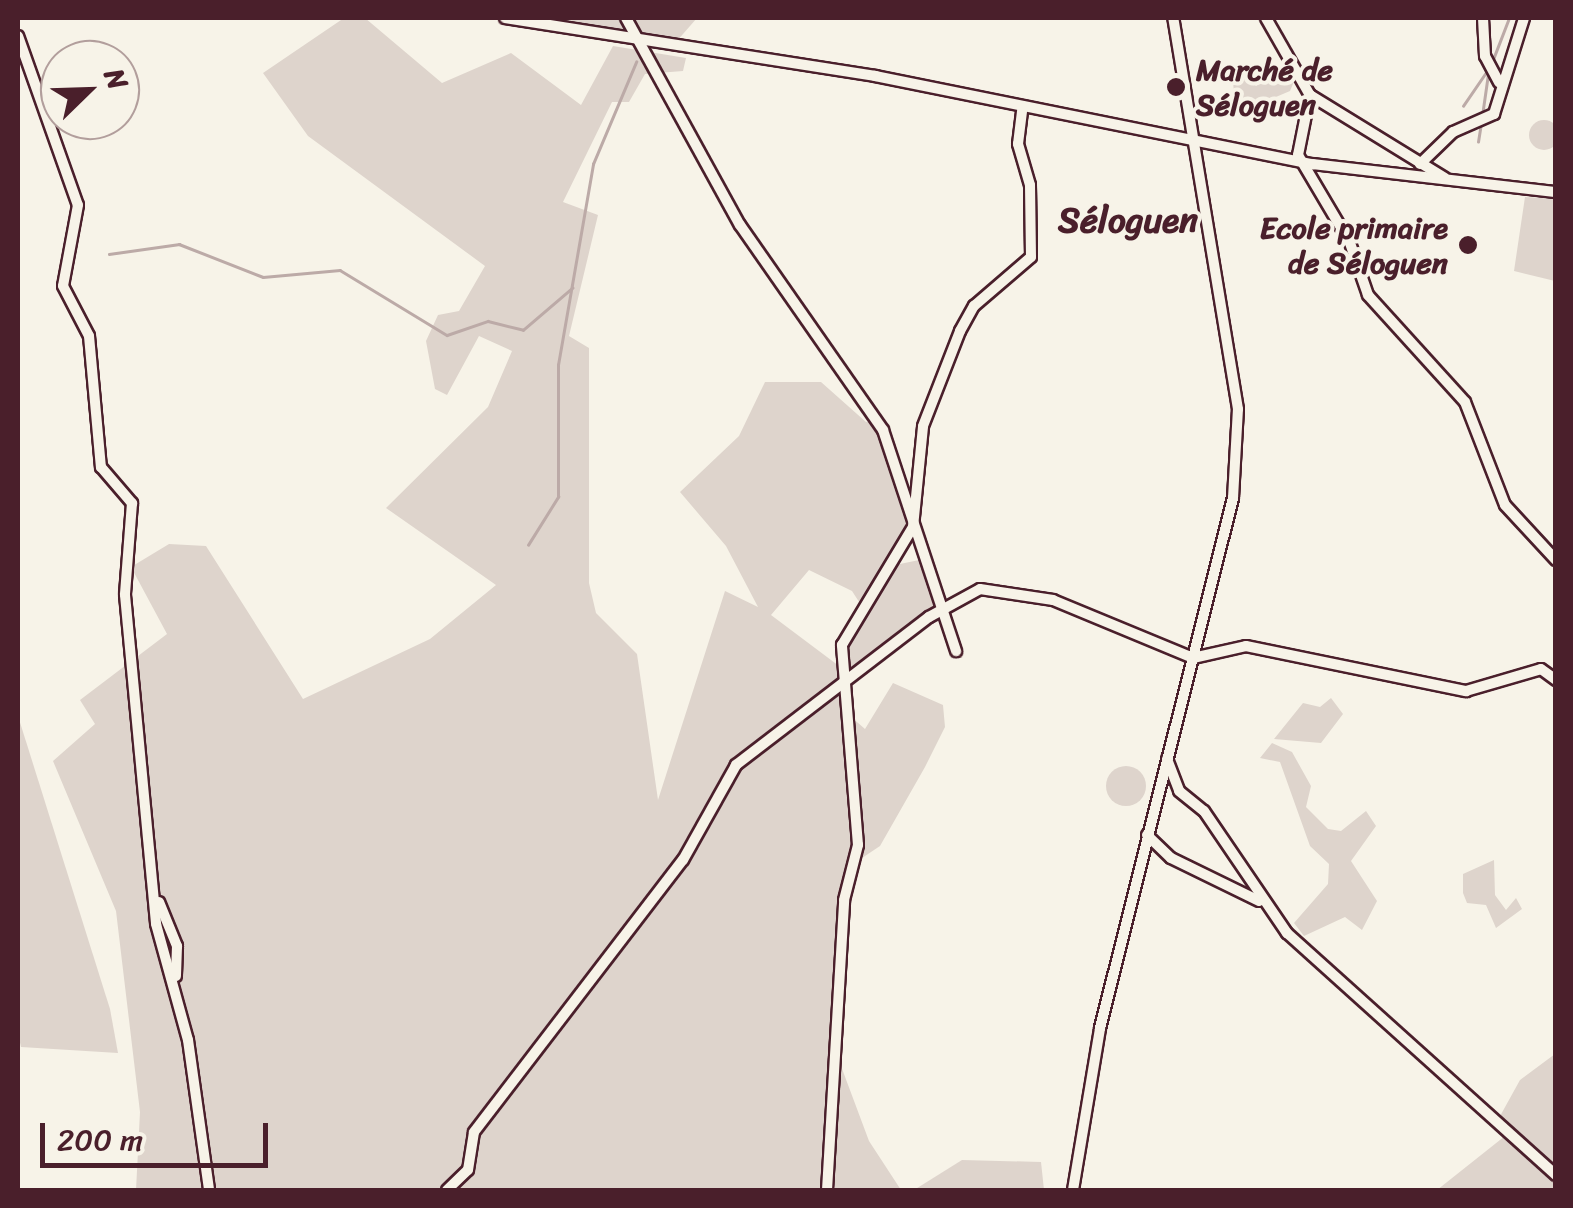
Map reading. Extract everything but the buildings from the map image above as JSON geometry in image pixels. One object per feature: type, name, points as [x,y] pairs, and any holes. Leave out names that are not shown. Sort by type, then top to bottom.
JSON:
[{"type":"street","points":[[505,18],[1023,106],[1301,162],[1556,192]]},
{"type":"street","points":[[626,18],[648,44],[740,225],[883,430],[956,650]]},
{"type":"street","points":[[1073,1190],[1147,835],[1233,498],[1238,409],[1173,18]]},
{"type":"street","points":[[1266,18],[1310,96],[1450,181]]},
{"type":"street","points":[[1483,18],[1501,88]]},
{"type":"street","points":[[1420,164],[1454,132],[1494,114],[1524,18]]},
{"type":"street","points":[[18,36],[78,205],[62,286],[89,336],[100,467],[132,503],[125,596],[152,865],[177,946],[175,982],[209,1190]]},
{"type":"street","points":[[1310,96],[1301,162],[1350,243],[1374,308],[1465,402],[1505,505],[1556,560]]},
{"type":"street","points":[[827,1190],[844,900],[858,846],[842,646],[915,519],[923,426],[960,331],[974,306],[1031,258],[1030,186],[1018,144],[1023,106]]},
{"type":"street","points":[[448,1190],[468,1170],[474,1132],[683,860],[736,765],[846,687],[944,608],[980,589],[1011,588],[1193,658],[1246,646],[1466,692],[1540,668],[1556,680]]},
{"type":"street","points":[[1167,758],[1179,791],[1204,811],[1264,904],[1556,1175]]},
{"type":"street","points":[[1147,835],[1162,852],[1264,904]]},
{"type":"shaded area","points":[[344,18],[365,18],[442,83],[511,53],[581,105],[613,46],[686,58],[683,71],[645,74],[629,102],[612,102],[563,202],[598,215],[569,336],[589,348],[589,583],[596,613],[637,654],[658,800],[725,591],[758,607],[726,546],[680,492],[739,436],[765,382],[821,382],[866,422],[876,421],[915,519],[895,565],[929,558],[944,609],[846,687],[850,716],[865,729],[893,683],[943,705],[945,727],[925,767],[880,846],[853,864],[844,901],[838,1058],[869,1141],[901,1190],[136,1190],[140,1112],[116,911],[53,761],[95,724],[80,700],[167,634],[131,567],[169,544],[206,546],[303,699],[430,639],[496,585],[386,508],[488,407],[512,351],[479,336],[447,395],[435,389],[426,341],[438,315],[459,311],[485,266],[308,136],[263,73]],"holes":[[[809,570],[852,591],[863,608],[842,645],[843,669],[771,615]]]},
{"type":"shaded area","points":[[544,18],[697,18],[676,42]]},
{"type":"shaded area","points":[[1279,73],[1295,79],[1290,91],[1236,114],[1233,82],[1245,75],[1256,86]]},
{"type":"shaded area","points":[[1544,120],[1555,124],[1559,135],[1555,146],[1544,150],[1533,146],[1529,135],[1533,124]]},
{"type":"shaded area","points":[[1525,197],[1555,199],[1555,281],[1514,271]]},
{"type":"shaded area","points":[[1331,698],[1343,714],[1321,743],[1274,739],[1303,703],[1320,707]]},
{"type":"shaded area","points":[[18,716],[110,1009],[118,1053],[21,1047]]},
{"type":"shaded area","points":[[1272,743],[1292,752],[1311,786],[1306,807],[1328,829],[1341,831],[1366,811],[1376,826],[1351,861],[1377,901],[1362,930],[1345,917],[1304,936],[1294,923],[1328,884],[1329,864],[1310,846],[1280,762],[1260,758]]},
{"type":"shaded area","points":[[1126,766],[1140,772],[1146,786],[1140,800],[1126,806],[1112,800],[1106,786],[1112,772]]},
{"type":"shaded area","points":[[1494,860],[1495,895],[1506,910],[1516,898],[1522,909],[1496,928],[1486,905],[1467,903],[1463,893],[1463,874]]},
{"type":"shaded area","points":[[1555,1054],[1555,1190],[1437,1190],[1505,1136],[1494,1127],[1520,1080]]},
{"type":"shaded area","points":[[962,1160],[1041,1162],[1044,1190],[914,1190]]},
{"type":"waterway","points":[[1492,62],[1509,18]]},
{"type":"waterway","points":[[528,545],[558,497],[558,365],[593,164],[636,62]]},
{"type":"waterway","points":[[1463,106],[1489,68]]},
{"type":"waterway","points":[[1482,116],[1488,74]]},
{"type":"waterway","points":[[1478,142],[1481,123]]},
{"type":"waterway","points":[[109,254],[179,244],[263,277],[340,270],[447,335],[488,321],[523,330],[572,288]]},
{"type":"place","name":"Marché de Séloguen","points":[[1176,87]]},
{"type":"place","name":"Ecole primaire de Séloguen","points":[[1468,245]]},
{"type":"district","name":"Séloguen","points":[[1128,220]]}]
